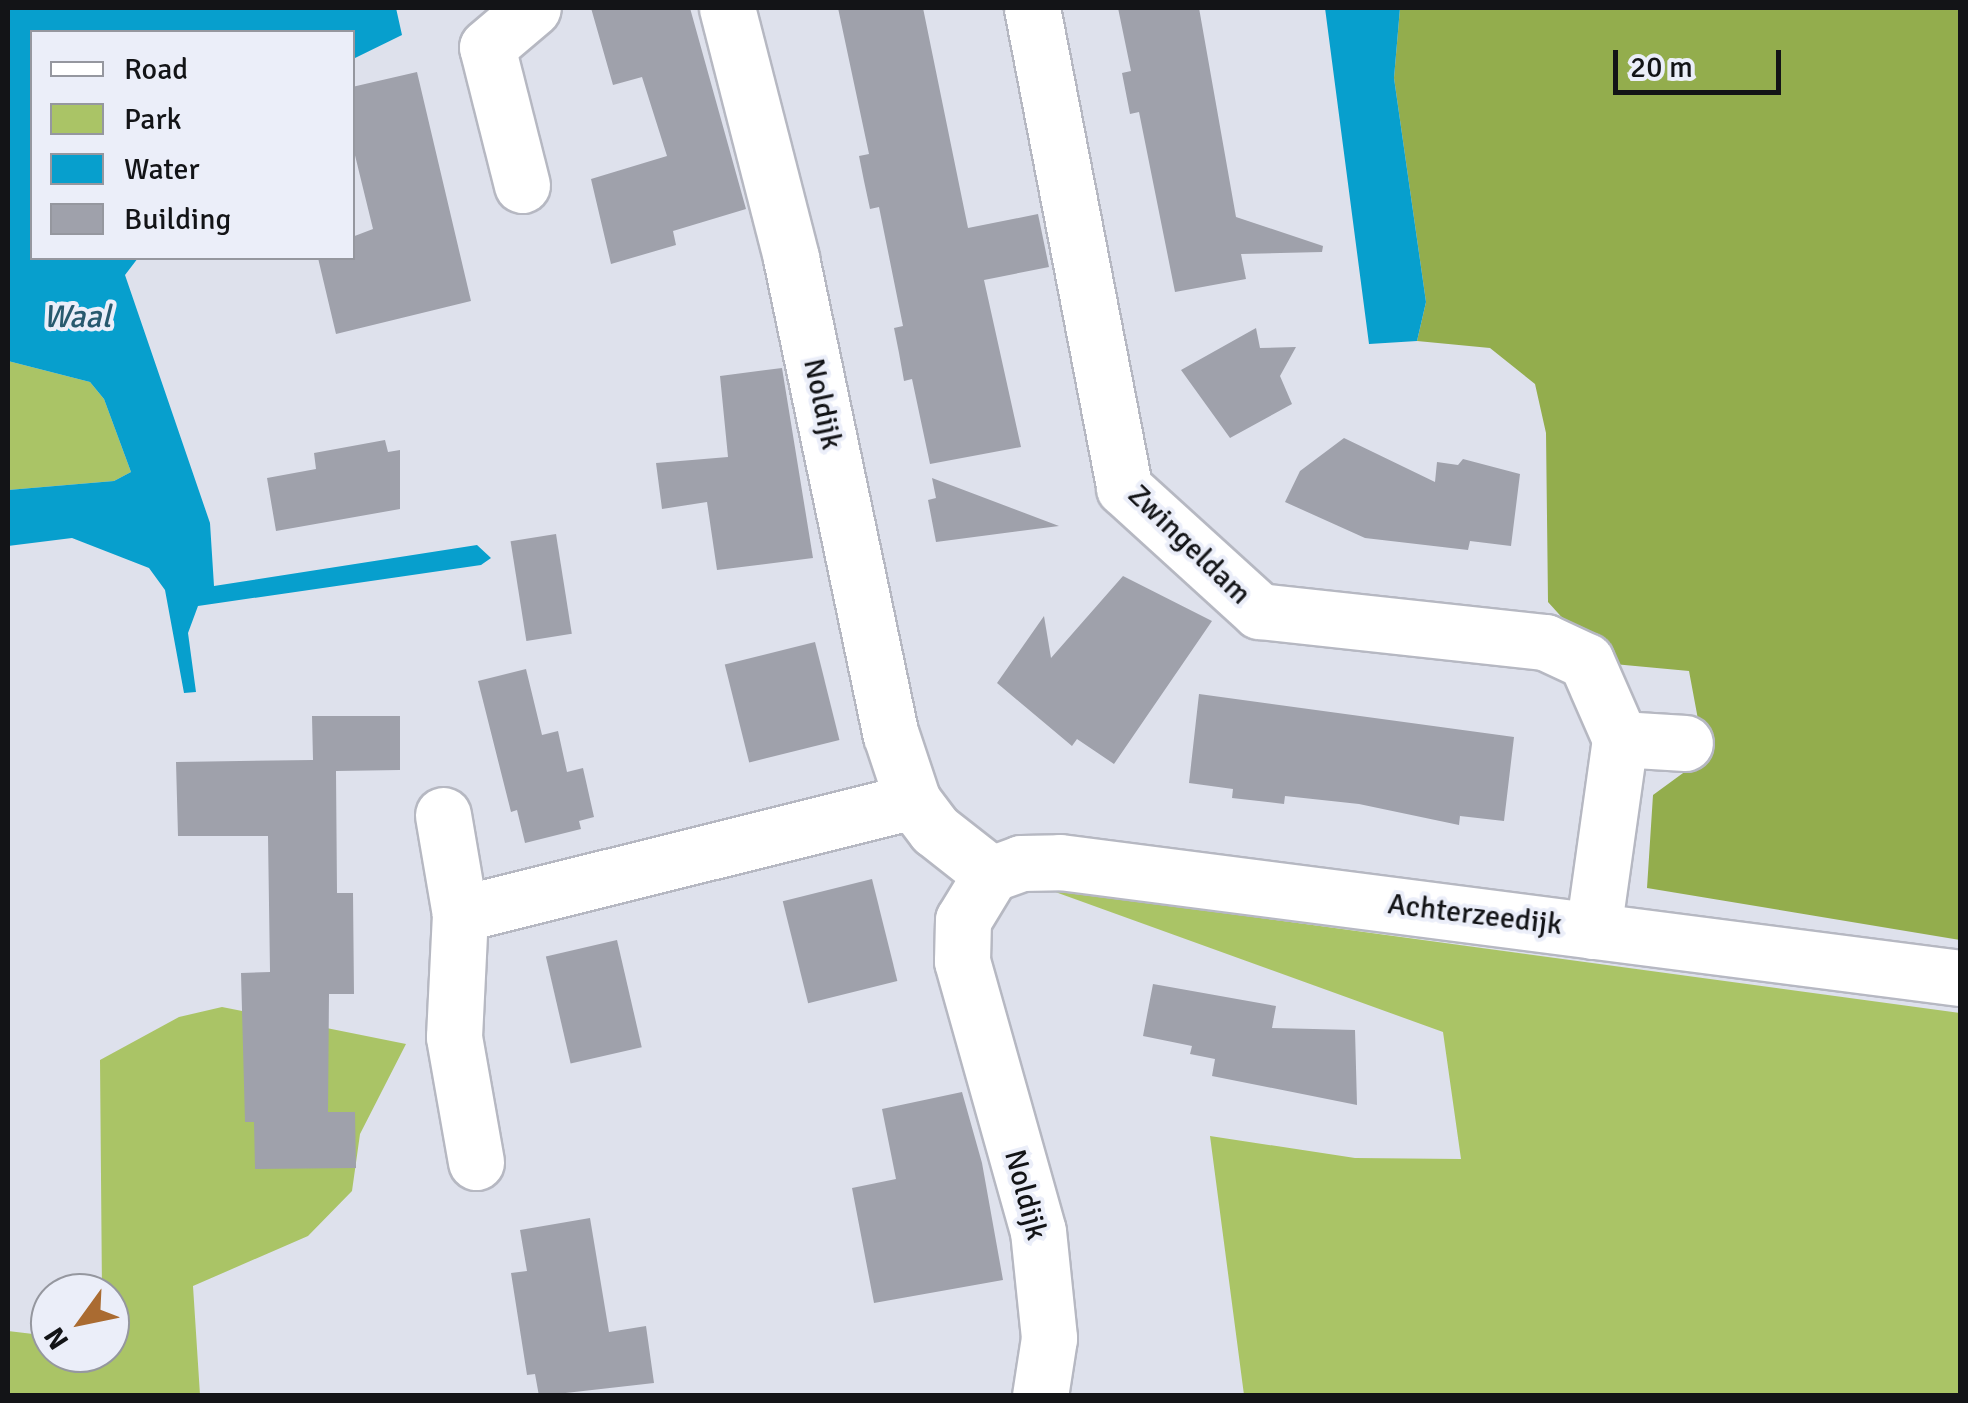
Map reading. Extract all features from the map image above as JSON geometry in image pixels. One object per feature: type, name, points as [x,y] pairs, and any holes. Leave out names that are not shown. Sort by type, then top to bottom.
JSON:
[{"type":"street","points":[[522,185],[487,47],[533,8]]},
{"type":"street","name":"Noldijk","points":[[728,8],[792,258],[890,735],[914,801],[935,830],[991,874],[963,920],[962,961],[1038,1231],[1049,1338],[1040,1396]]},
{"type":"street","name":"Zwingeldam","points":[[1032,8],[1124,488],[1258,610],[1545,642],[1586,661],[1620,739]]},
{"type":"street","points":[[1593,930],[1620,739],[1685,743]]},
{"type":"street","points":[[460,914],[914,801]]},
{"type":"street","points":[[443,815],[460,914],[454,1037],[476,1162]]},
{"type":"street","name":"Achterzeedijk","points":[[991,874],[1021,863],[1060,862],[1960,978]]},
{"type":"green space","points":[[1400,8],[1960,8],[1960,940],[1647,888],[1653,795],[1705,757],[1689,671],[1603,663],[1548,602],[1546,433],[1535,384],[1490,348],[1417,341],[1426,302],[1394,78]]},
{"type":"green space","points":[[8,361],[90,382],[104,399],[131,472],[114,481],[8,490]]},
{"type":"green space","points":[[1047,889],[1960,1013],[1960,1395],[1244,1395],[1210,1136],[1355,1158],[1461,1159],[1443,1032]]},
{"type":"green space","points":[[222,1007],[406,1044],[360,1134],[352,1191],[308,1236],[193,1286],[200,1395],[8,1395],[8,1331],[30,1334],[30,1373],[130,1373],[130,1273],[102,1273],[100,1060],[179,1017]]},
{"type":"water","name":"Waal","points":[[8,8],[396,8],[402,35],[355,58],[355,30],[30,30],[30,260],[136,260],[125,275],[210,523],[214,586],[477,545],[491,558],[481,565],[198,606],[188,633],[196,692],[184,693],[165,590],[149,568],[72,538],[8,546],[8,490],[114,481],[131,472],[104,399],[90,382],[8,361]]},
{"type":"water","points":[[1325,8],[1400,8],[1394,78],[1426,302],[1417,341],[1369,344]]},
{"type":"building","points":[[591,8],[690,8],[746,209],[673,231],[676,245],[611,264],[591,179],[667,156],[642,77],[613,85]]},
{"type":"building","points":[[838,8],[923,8],[968,228],[1038,214],[1049,267],[984,280],[1021,447],[930,464],[912,379],[904,381],[894,328],[903,326],[879,207],[870,209],[864,181],[859,156],[869,154]]},
{"type":"building","points":[[1118,8],[1199,8],[1236,217],[1323,246],[1322,252],[1241,254],[1246,279],[1175,292],[1139,112],[1130,114],[1122,73],[1131,71]]},
{"type":"building","points":[[417,72],[471,301],[336,334],[318,260],[355,260],[355,236],[373,229],[355,155],[355,86]]},
{"type":"building","points":[[1256,328],[1260,348],[1296,347],[1280,376],[1292,404],[1230,438],[1181,370]]},
{"type":"building","points":[[782,368],[813,558],[717,570],[707,502],[662,509],[656,463],[728,457],[720,376]]},
{"type":"building","points":[[1344,438],[1435,482],[1437,462],[1458,465],[1463,459],[1520,474],[1511,546],[1470,541],[1468,550],[1365,538],[1285,502],[1300,471]]},
{"type":"building","points":[[385,440],[388,452],[400,450],[400,509],[276,531],[267,478],[316,469],[314,453]]},
{"type":"building","points":[[932,478],[1059,526],[936,542],[928,500],[936,498]]},
{"type":"building","points":[[556,534],[572,634],[526,641],[511,541]]},
{"type":"building","points":[[1123,576],[1212,621],[1114,764],[1077,739],[1072,746],[997,683],[1044,616],[1051,658]]},
{"type":"building","points":[[815,642],[839,740],[749,762],[725,664]]},
{"type":"building","points":[[526,669],[542,735],[558,731],[567,772],[583,768],[594,817],[579,821],[581,829],[525,843],[517,810],[511,812],[478,681]]},
{"type":"building","points":[[1199,694],[1514,737],[1504,821],[1460,816],[1459,825],[1359,804],[1285,796],[1284,804],[1232,798],[1233,789],[1189,783]]},
{"type":"building","points":[[312,716],[400,716],[400,770],[336,771],[337,893],[353,893],[354,994],[329,994],[328,1112],[355,1112],[356,1168],[255,1169],[254,1122],[245,1122],[241,973],[270,972],[268,836],[178,836],[176,762],[313,760]]},
{"type":"building","points":[[872,879],[897,981],[808,1003],[783,901]]},
{"type":"building","points":[[617,940],[642,1047],[571,1064],[546,956]]},
{"type":"building","points":[[1153,984],[1276,1006],[1272,1028],[1355,1030],[1357,1105],[1212,1076],[1215,1059],[1190,1054],[1192,1046],[1143,1036]]},
{"type":"building","points":[[962,1092],[982,1163],[1003,1280],[874,1303],[852,1188],[896,1179],[882,1109]]},
{"type":"building","points":[[590,1218],[609,1332],[646,1326],[654,1383],[539,1396],[535,1374],[527,1375],[511,1273],[527,1271],[520,1230]]}]
